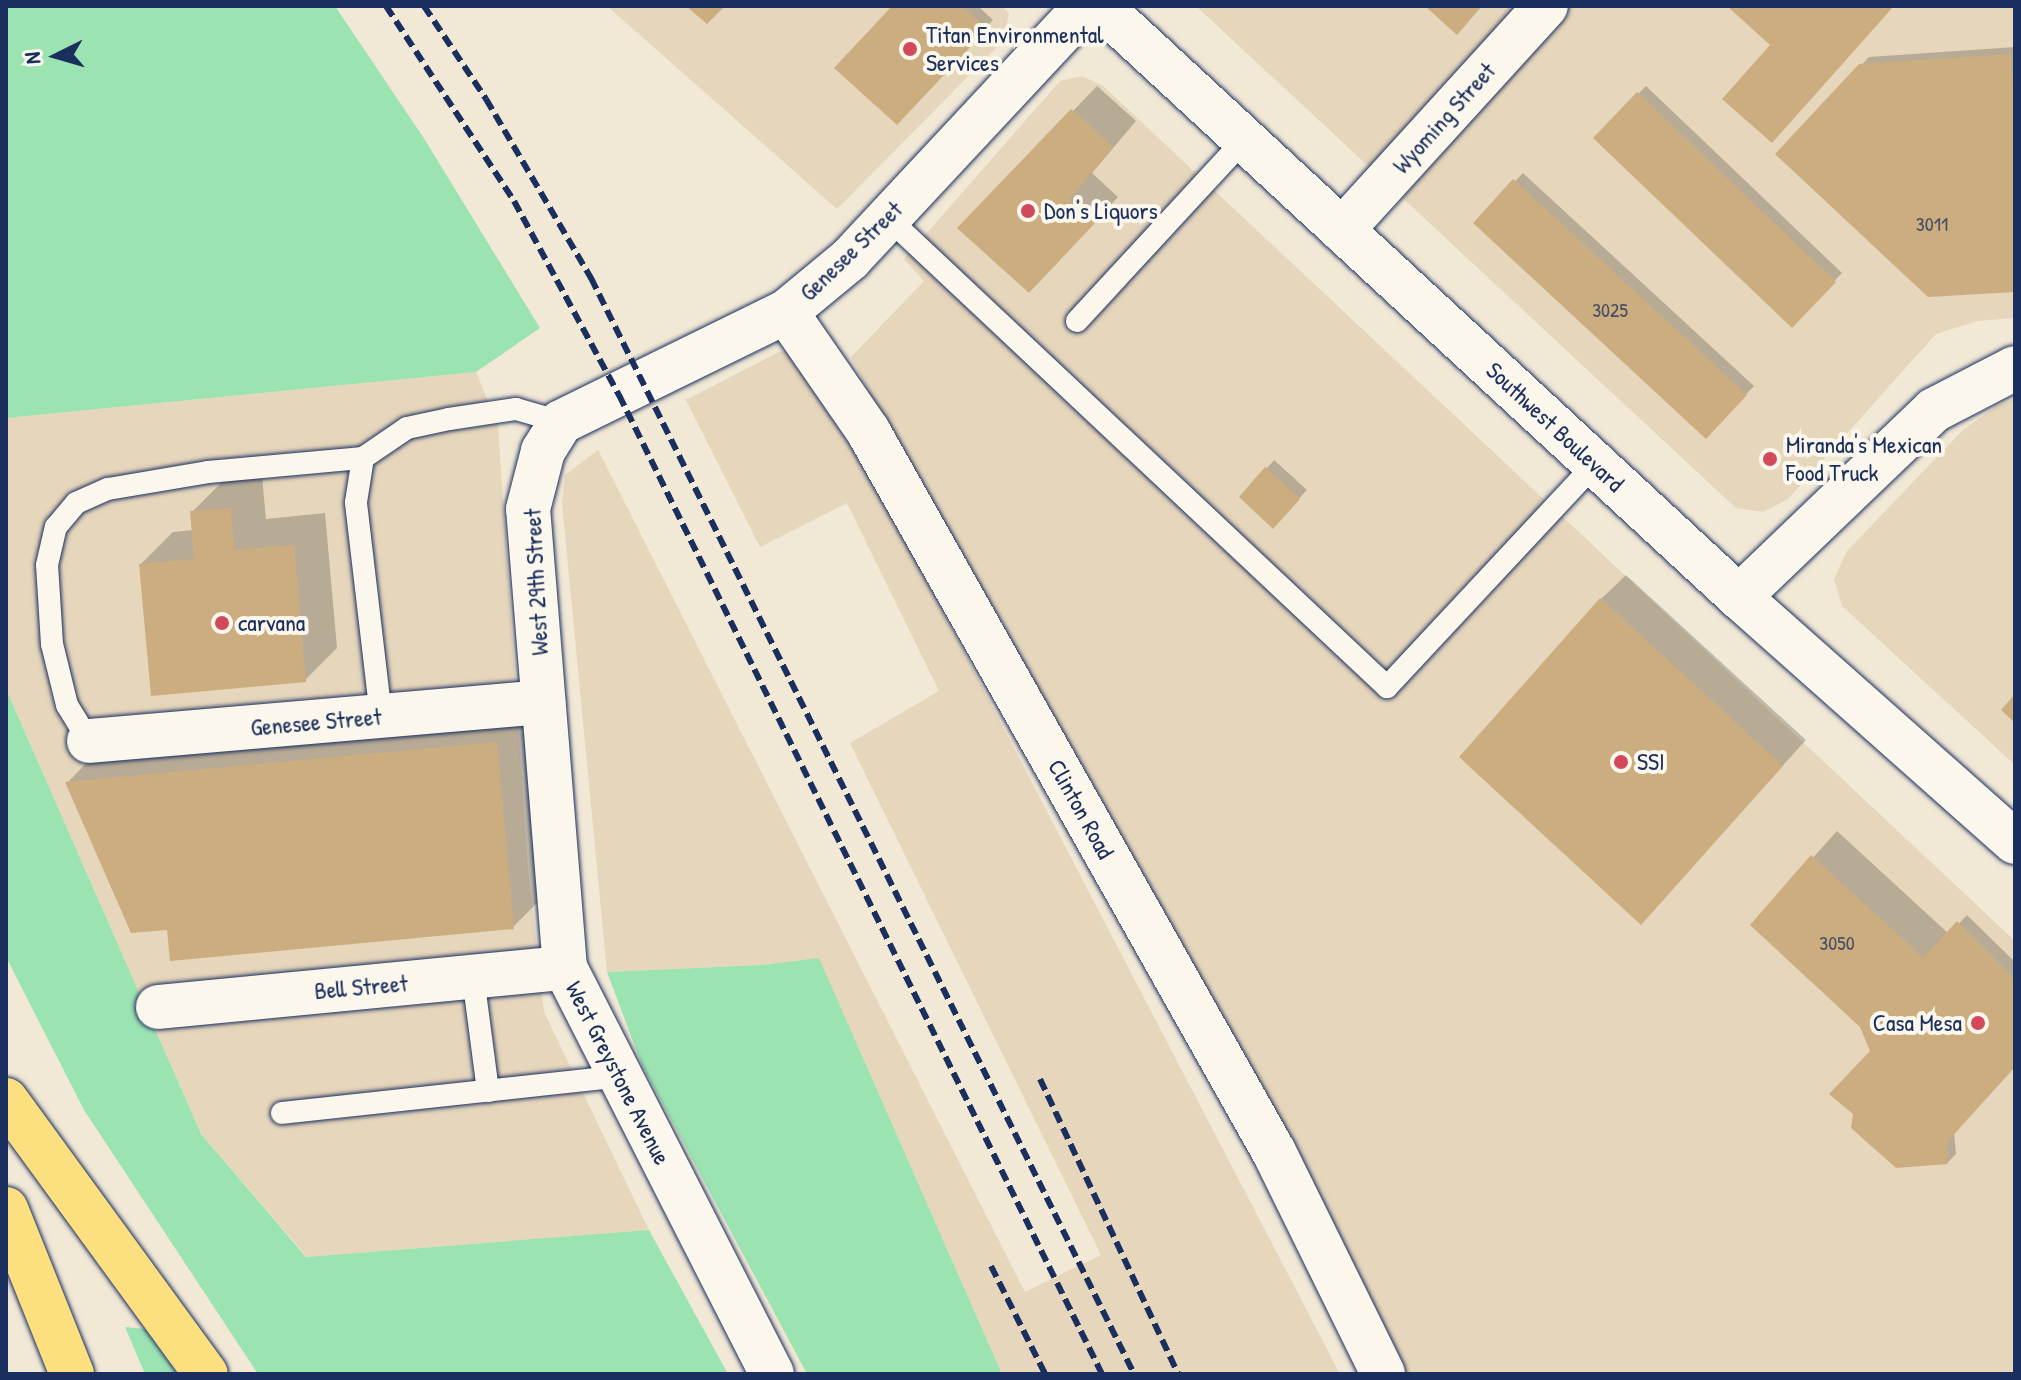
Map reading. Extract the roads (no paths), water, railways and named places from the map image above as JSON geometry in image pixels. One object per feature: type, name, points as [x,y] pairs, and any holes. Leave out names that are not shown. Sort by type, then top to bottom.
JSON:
[{"type":"highway","points":[[6,1100],[206,1374]]},
{"type":"highway","points":[[6,1209],[72,1374]]},
{"type":"street","name":"Genesee Street","points":[[561,422],[786,312],[850,259],[1086,6]]},
{"type":"street","name":"Southwest Boulevard","points":[[1100,6],[1739,597],[2015,842]]},
{"type":"street","name":"Wyoming Street","points":[[1342,230],[1546,6]]},
{"type":"street","name":"Clinton Road","points":[[786,312],[868,431],[1274,1152],[1383,1374]]},
{"type":"street","points":[[1739,597],[1934,410],[2015,368]]},
{"type":"street","name":"West 29th Street","points":[[543,702],[528,509],[543,451],[561,422]]},
{"type":"street","name":"Genesee Street","points":[[89,741],[543,702]]},
{"type":"street","name":"West Greystone Avenue","points":[[543,702],[565,968],[771,1373]]},
{"type":"street","name":"Bell Street","points":[[158,1007],[565,968]]},
{"type":"lane","points":[[1077,321],[1244,140]]},
{"type":"lane","points":[[888,218],[1387,687],[1595,464]]},
{"type":"lane","points":[[89,741],[67,705],[52,644],[47,565],[56,527],[76,503],[108,489],[208,472],[363,458],[407,428],[449,419],[516,409],[561,422]]},
{"type":"lane","points":[[363,458],[356,502],[381,716]]},
{"type":"lane","points":[[473,977],[488,1091]]},
{"type":"lane","points":[[282,1113],[620,1076]]},
{"type":"railway","points":[[386,6],[514,201],[619,395],[1102,1374]]},
{"type":"railway","points":[[424,6],[486,99],[591,278],[1134,1374]]},
{"type":"railway","points":[[1040,1079],[1178,1374]]},
{"type":"railway","points":[[991,1266],[1045,1374]]},
{"type":"place","name":"Titan Environmental Services","points":[[910,49]]},
{"type":"place","name":"Don's Liquors","points":[[1028,211]]},
{"type":"place","name":"Miranda's Mexican Food Truck","points":[[1770,459]]},
{"type":"place","name":"carvana","points":[[222,623]]},
{"type":"place","name":"SSI","points":[[1621,762]]},
{"type":"place","name":"Casa Mesa","points":[[1978,1023]]}]
